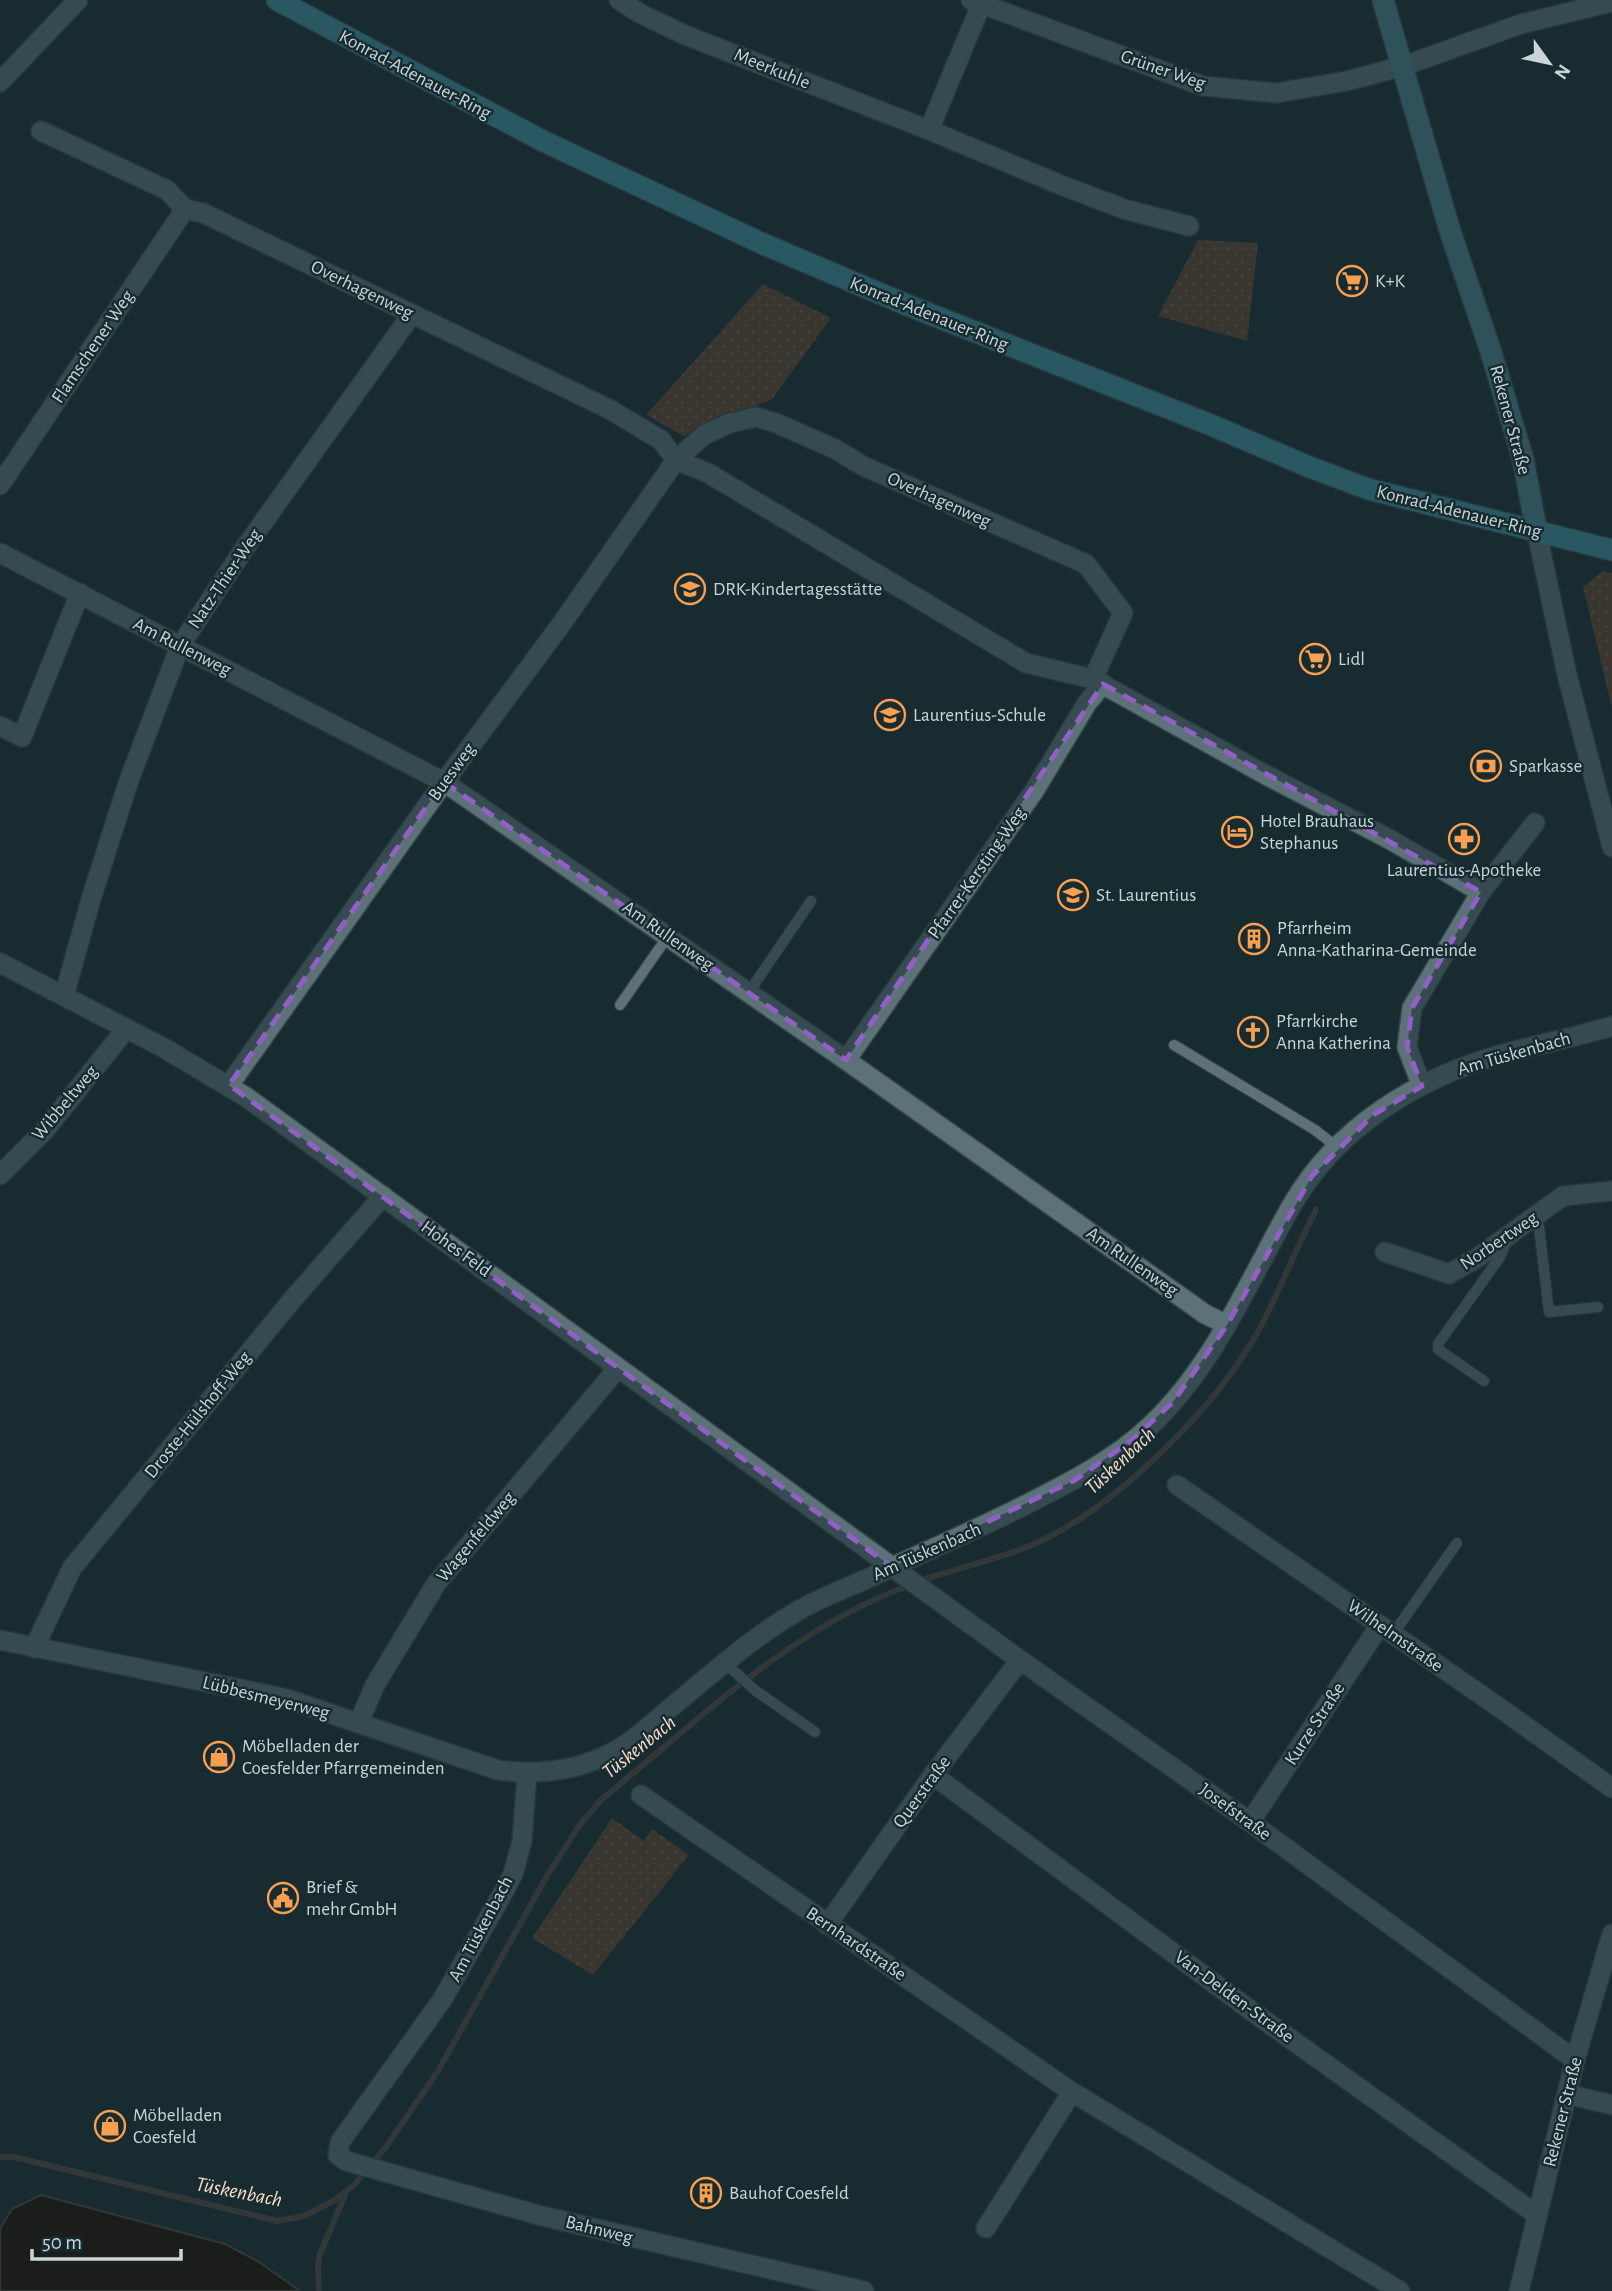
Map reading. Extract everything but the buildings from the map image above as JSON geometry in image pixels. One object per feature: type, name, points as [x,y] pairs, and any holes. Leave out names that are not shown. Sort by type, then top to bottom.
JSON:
[{"type":"main road","name":"Konrad-Adenauer-Ring","points":[[277,0],[380,57],[543,141],[824,271],[1368,489],[1612,550]]},
{"type":"street","points":[[0,82],[78,0]]},
{"type":"street","name":"Meerkuhle","points":[[619,0],[641,14],[685,34],[1086,195],[1124,209],[1189,226]]},
{"type":"street","name":"Rekener Straße","points":[[1383,0],[1450,231],[1491,352],[1523,459],[1566,675],[1612,847]]},
{"type":"street","points":[[929,130],[978,1]]},
{"type":"street","name":"Grüner Weg","points":[[978,1],[1203,86],[1276,93],[1347,81],[1404,66],[1521,24],[1612,2]]},
{"type":"street","name":"Overhagenweg","points":[[41,131],[167,190],[185,209],[203,213],[609,409],[661,440],[676,460],[708,473],[1026,663],[1098,681],[1481,892]]},
{"type":"street","name":"Flamschener Weg","points":[[0,485],[185,209]]},
{"type":"street","name":"Natz-Thier-Weg","points":[[64,996],[128,783],[180,646],[244,549],[412,314]]},
{"type":"street","name":"Overhagenweg","points":[[676,460],[704,435],[730,423],[756,417],[765,419],[835,449],[863,466],[1086,564],[1123,614],[1098,681]]},
{"type":"street","name":"Buesweg","points":[[229,1085],[444,782],[560,626],[676,460]]},
{"type":"street","name":"Am Rullenweg","points":[[0,553],[444,782],[846,1059],[1205,1314],[1227,1325]]},
{"type":"street","points":[[0,726],[22,737],[80,593]]},
{"type":"street","name":"Pfarrer-Kersting-Weg","points":[[846,1059],[1034,791],[1098,681]]},
{"type":"street","points":[[1422,1086],[1407,1047],[1412,1008],[1481,892],[1535,823]]},
{"type":"street","name":"Hohes Feld","points":[[0,963],[229,1085],[895,1569]]},
{"type":"street","name":"Am Tüskenbach","points":[[342,2158],[340,2141],[442,2000],[513,1874],[522,1841],[527,1774],[558,1771],[608,1754],[730,1668],[803,1608],[895,1569],[981,1528],[1075,1480],[1114,1454],[1147,1429],[1173,1402],[1201,1366],[1227,1325],[1294,1202],[1337,1147],[1373,1115],[1452,1071],[1501,1055],[1612,1026]]},
{"type":"street","name":"Wibbeltweg","points":[[0,1175],[45,1129],[126,1029]]},
{"type":"street","name":"Norbertweg","points":[[1385,1252],[1449,1274],[1563,1196],[1612,1191]]},
{"type":"street","name":"Droste-Hülshoff-Weg","points":[[34,1648],[72,1568],[293,1299],[383,1196]]},
{"type":"street","name":"Wagenfeldweg","points":[[359,1722],[375,1685],[436,1584],[618,1368]]},
{"type":"street","name":"Wilhelmstraße","points":[[1177,1485],[1612,1788]]},
{"type":"street","name":"Josefstraße","points":[[895,1569],[1250,1822],[1575,2060]]},
{"type":"street","name":"Kurze Straße","points":[[1250,1822],[1387,1630]]},
{"type":"street","name":"Lübbesmeyerweg","points":[[0,1640],[284,1698],[498,1770],[527,1774]]},
{"type":"street","name":"Querstraße","points":[[827,1925],[933,1775],[1020,1660]]},
{"type":"street","name":"Van-Delden-Straße","points":[[933,1775],[1257,2015],[1537,2215]]},
{"type":"street","name":"Bernhardstraße","points":[[640,1794],[1072,2092],[1400,2291]]},
{"type":"street","name":"Rekener Straße","points":[[1519,2291],[1575,2060],[1612,1934]]},
{"type":"street","points":[[986,2228],[1072,2092]]},
{"type":"street","points":[[1567,2094],[1612,2105]]},
{"type":"street","name":"Bahnweg","points":[[342,2158],[542,2216],[864,2291]]},
{"type":"lane","points":[[749,992],[810,901]]},
{"type":"lane","points":[[620,1004],[668,936]]},
{"type":"lane","points":[[1174,1045],[1315,1129],[1337,1147]]},
{"type":"lane","points":[[1535,1216],[1539,1227],[1549,1312],[1598,1307]]},
{"type":"lane","points":[[1484,1381],[1442,1352],[1438,1344],[1500,1257],[1508,1236]]},
{"type":"lane","points":[[1387,1630],[1457,1543]]},
{"type":"lane","points":[[730,1668],[755,1691],[815,1732]]},
{"type":"highlighted area","points":[[1103,684],[1481,892],[1412,1008],[1407,1047],[1422,1086],[1373,1115],[1312,1176],[1227,1325],[1173,1402],[1132,1440],[1075,1480],[892,1567],[229,1085],[444,782],[846,1060]]},
{"type":"shaded area","points":[[1198,240],[1258,243],[1247,341],[1158,316]]},
{"type":"shaded area","points":[[763,284],[831,318],[772,399],[684,436],[646,415]]},
{"type":"shaded area","points":[[1603,571],[1612,573],[1612,708],[1583,587]]},
{"type":"shaded area","points":[[612,1818],[644,1841],[652,1829],[689,1855],[593,1975],[532,1938]]},
{"type":"shaded area","points":[[41,2195],[225,2244],[259,2262],[300,2291],[0,2291],[0,2229],[12,2209]]},
{"type":"waterway","name":"Tüskenbach","points":[[920,1581],[1047,1538],[1107,1499],[1168,1446],[1196,1417],[1243,1356],[1261,1326],[1316,1210]]},
{"type":"waterway","name":"Tüskenbach","points":[[0,2157],[14,2157],[277,2221],[304,2216],[335,2200],[355,2184],[386,2147],[438,2071],[547,1876],[581,1823],[602,1799],[748,1678],[786,1651],[825,1625],[910,1585]]},
{"type":"waterway","points":[[319,2289],[320,2254],[345,2195]]},
{"type":"place","name":"K+K","points":[[1352,281]]},
{"type":"place","name":"DRK-Kindertagesstätte","points":[[690,589]]},
{"type":"place","name":"Lidl","points":[[1315,659]]},
{"type":"place","name":"Laurentius-Schule","points":[[890,715]]},
{"type":"place","name":"Sparkasse","points":[[1486,766]]},
{"type":"place","name":"Hotel Brauhaus Stephanus","points":[[1237,832]]},
{"type":"place","name":"Laurentius-Apotheke","points":[[1464,839]]},
{"type":"place","name":"St. Laurentius","points":[[1073,895]]},
{"type":"place","name":"Pfarrheim Anna-Katharina-Gemeinde","points":[[1254,939]]},
{"type":"place","name":"Pfarrkirche Anna Katherina","points":[[1253,1032]]},
{"type":"place","name":"Möbelladen der Coesfelder Pfarrgemeinden","points":[[219,1757]]},
{"type":"place","name":"Brief & mehr GmbH","points":[[283,1898]]},
{"type":"place","name":"Möbelladen Coesfeld","points":[[110,2126]]},
{"type":"place","name":"Bauhof Coesfeld","points":[[706,2193]]}]
